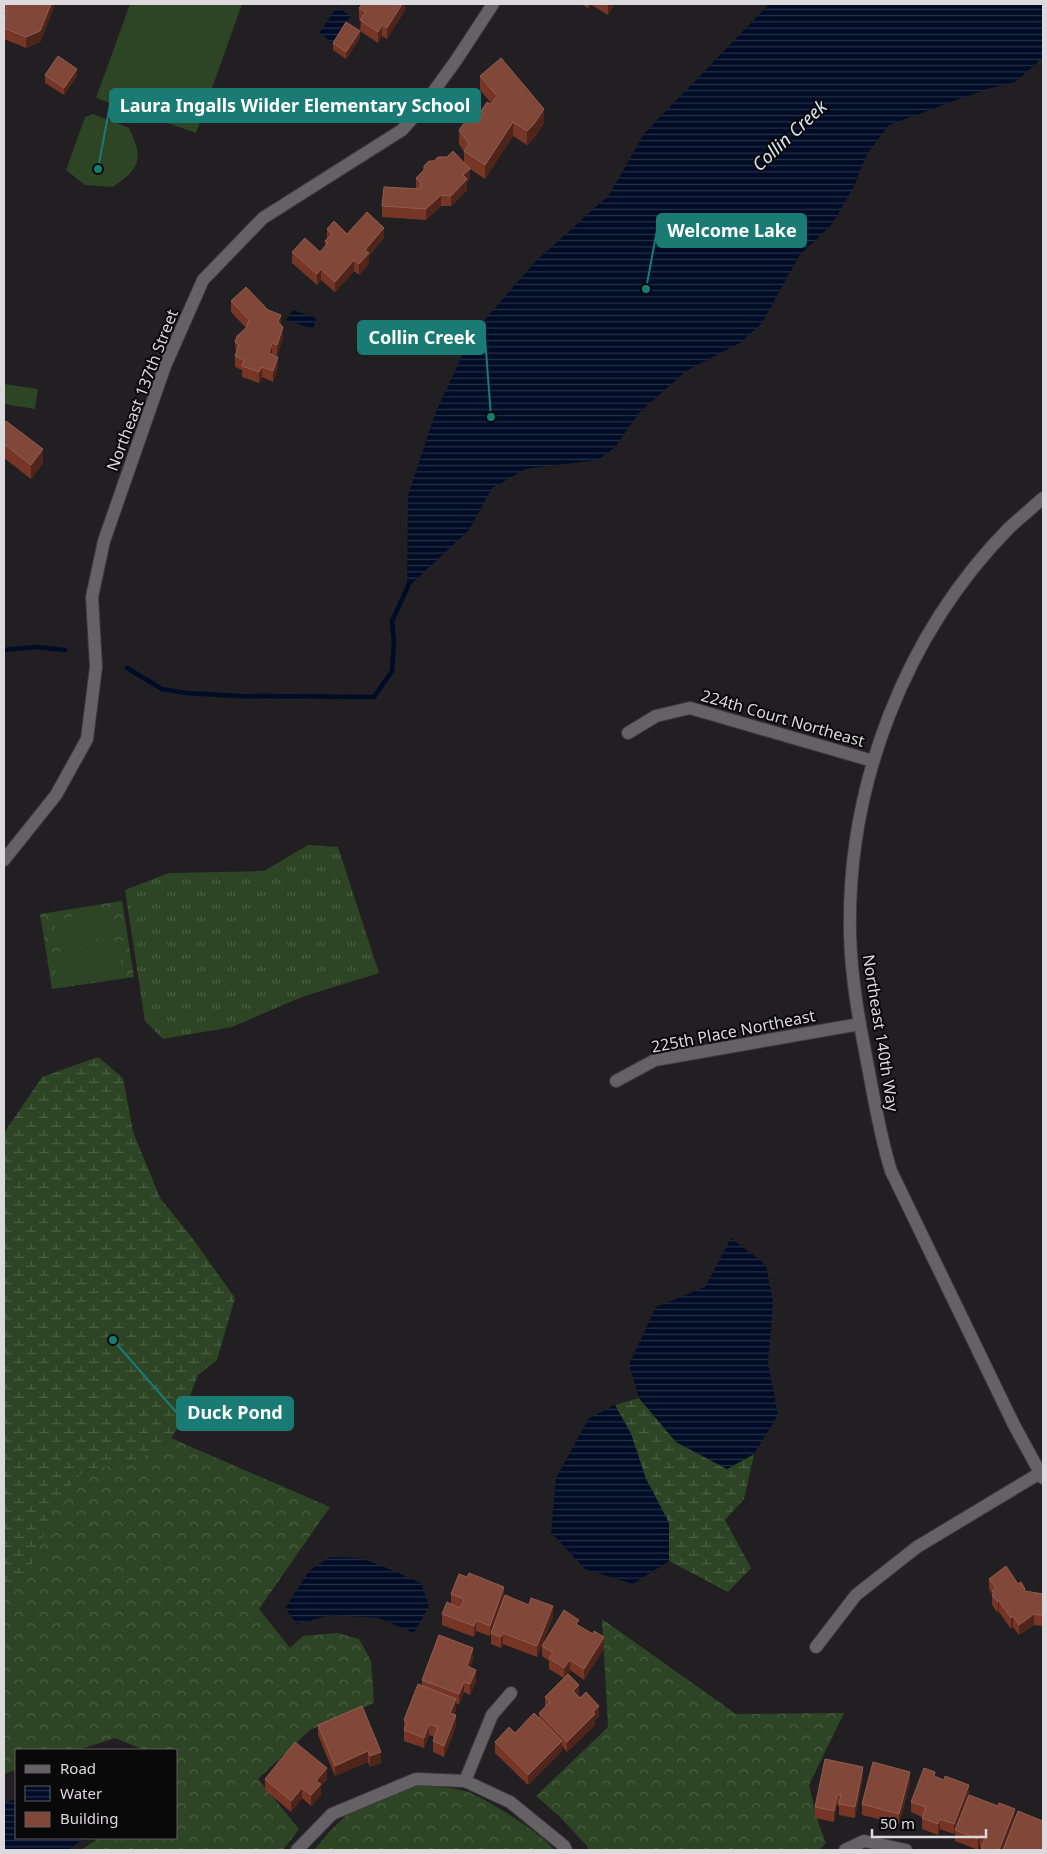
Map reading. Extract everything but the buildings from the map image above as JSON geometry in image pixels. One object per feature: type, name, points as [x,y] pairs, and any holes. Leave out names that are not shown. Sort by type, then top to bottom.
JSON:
[{"type":"street","name":"Northeast 137th Street","points":[[4,860],[56,795],[87,739],[96,667],[92,597],[104,541],[165,366],[203,280],[263,218],[402,130],[421,109],[493,4]]},
{"type":"street","name":"Northeast 140th Way","points":[[1041,1476],[907,1208],[891,1171],[882,1142],[860,1024],[852,974],[850,933],[852,886],[861,810],[873,761],[899,693],[925,639],[942,612],[987,554],[1010,528],[1043,498]]},
{"type":"street","name":"224th Court Northeast","points":[[628,733],[656,716],[690,708],[873,761]]},
{"type":"street","name":"225th Place Northeast","points":[[616,1081],[655,1060],[860,1024]]},
{"type":"street","points":[[816,1647],[856,1595],[917,1547],[1041,1476]]},
{"type":"street","points":[[465,1781],[492,1715],[511,1693]]},
{"type":"street","points":[[297,1850],[332,1814],[416,1779],[465,1781],[510,1802],[564,1846],[566,1850]]},
{"type":"street","points":[[845,1850],[864,1841],[906,1850]]},
{"type":"green space","points":[[130,4],[242,4],[196,133],[96,98]]},
{"type":"green space","points":[[93,114],[129,128],[137,148],[137,162],[134,168],[113,187],[85,185],[66,170],[85,117]]},
{"type":"green space","points":[[4,384],[38,389],[35,409],[4,404]]},
{"type":"green space","points":[[308,845],[338,847],[379,973],[302,997],[232,1027],[163,1039],[145,1021],[125,890],[169,873],[264,871]]},
{"type":"green space","points":[[122,901],[134,977],[52,989],[40,914]]},
{"type":"green space","points":[[108,912],[111,937],[58,945],[54,920]]},
{"type":"green space","points":[[118,943],[123,977],[58,987],[53,953]]},
{"type":"green space","points":[[98,1057],[123,1078],[133,1132],[160,1198],[190,1235],[235,1298],[217,1360],[198,1375],[178,1428],[171,1438],[160,1447],[135,1460],[84,1471],[56,1502],[34,1561],[4,1596],[4,1133],[42,1077]]},
{"type":"green space","points":[[639,1398],[676,1442],[727,1469],[754,1454],[744,1499],[725,1520],[751,1568],[728,1592],[669,1561],[669,1523],[646,1479],[631,1434],[615,1405]]},
{"type":"green space","points":[[171,1438],[330,1507],[259,1609],[290,1648],[303,1636],[337,1633],[359,1639],[371,1661],[374,1703],[310,1730],[258,1779],[299,1829],[283,1850],[81,1850],[98,1839],[178,1839],[178,1749],[142,1749],[115,1738],[81,1749],[15,1749],[15,1770],[4,1774],[4,1596],[34,1561],[56,1502],[84,1471],[135,1460],[160,1447]]},
{"type":"green space","points":[[602,1619],[736,1714],[844,1713],[809,1785],[818,1822],[826,1843],[819,1850],[589,1850],[559,1816],[536,1796],[608,1727]]},
{"type":"green space","points":[[419,1785],[454,1789],[474,1794],[526,1826],[554,1850],[314,1850],[352,1810]]},
{"type":"water","points":[[769,4],[1043,4],[1043,55],[1038,62],[1015,82],[987,89],[889,125],[867,154],[854,186],[833,223],[799,256],[762,323],[740,343],[686,371],[639,413],[615,447],[598,460],[526,469],[492,488],[469,530],[407,588],[408,495],[435,414],[465,349],[487,317],[536,261],[609,195],[644,134]]},
{"type":"water","points":[[337,7],[351,16],[333,43],[319,33]]},
{"type":"water","points":[[293,310],[316,318],[313,329],[286,320]]},
{"type":"water","points":[[731,1238],[766,1265],[773,1302],[768,1363],[778,1415],[754,1454],[727,1469],[676,1442],[639,1398],[629,1364],[656,1307],[705,1287]]},
{"type":"water","points":[[615,1405],[631,1434],[646,1479],[669,1523],[669,1561],[633,1584],[585,1569],[551,1532],[556,1478],[589,1418]]},
{"type":"water","points":[[330,1557],[360,1558],[421,1583],[429,1606],[414,1633],[379,1618],[331,1615],[297,1624],[285,1608],[309,1571]]},
{"type":"water","points":[[15,1799],[15,1839],[84,1839],[68,1850],[4,1850],[4,1803]]},
{"type":"waterway","name":"Collin Creek","points":[[127,668],[162,689],[186,693],[239,696],[374,697],[392,671],[394,641],[392,621],[409,584]]},
{"type":"waterway","name":"Collin Creek","points":[[4,650],[36,647],[65,650]]},
{"type":"place","name":"Laura Ingalls Wilder Elementary School","points":[[98,169]]},
{"type":"place","name":"Welcome Lake","points":[[646,289]]},
{"type":"place","name":"Collin Creek","points":[[491,417]]},
{"type":"place","name":"Duck Pond","points":[[113,1340]]}]
